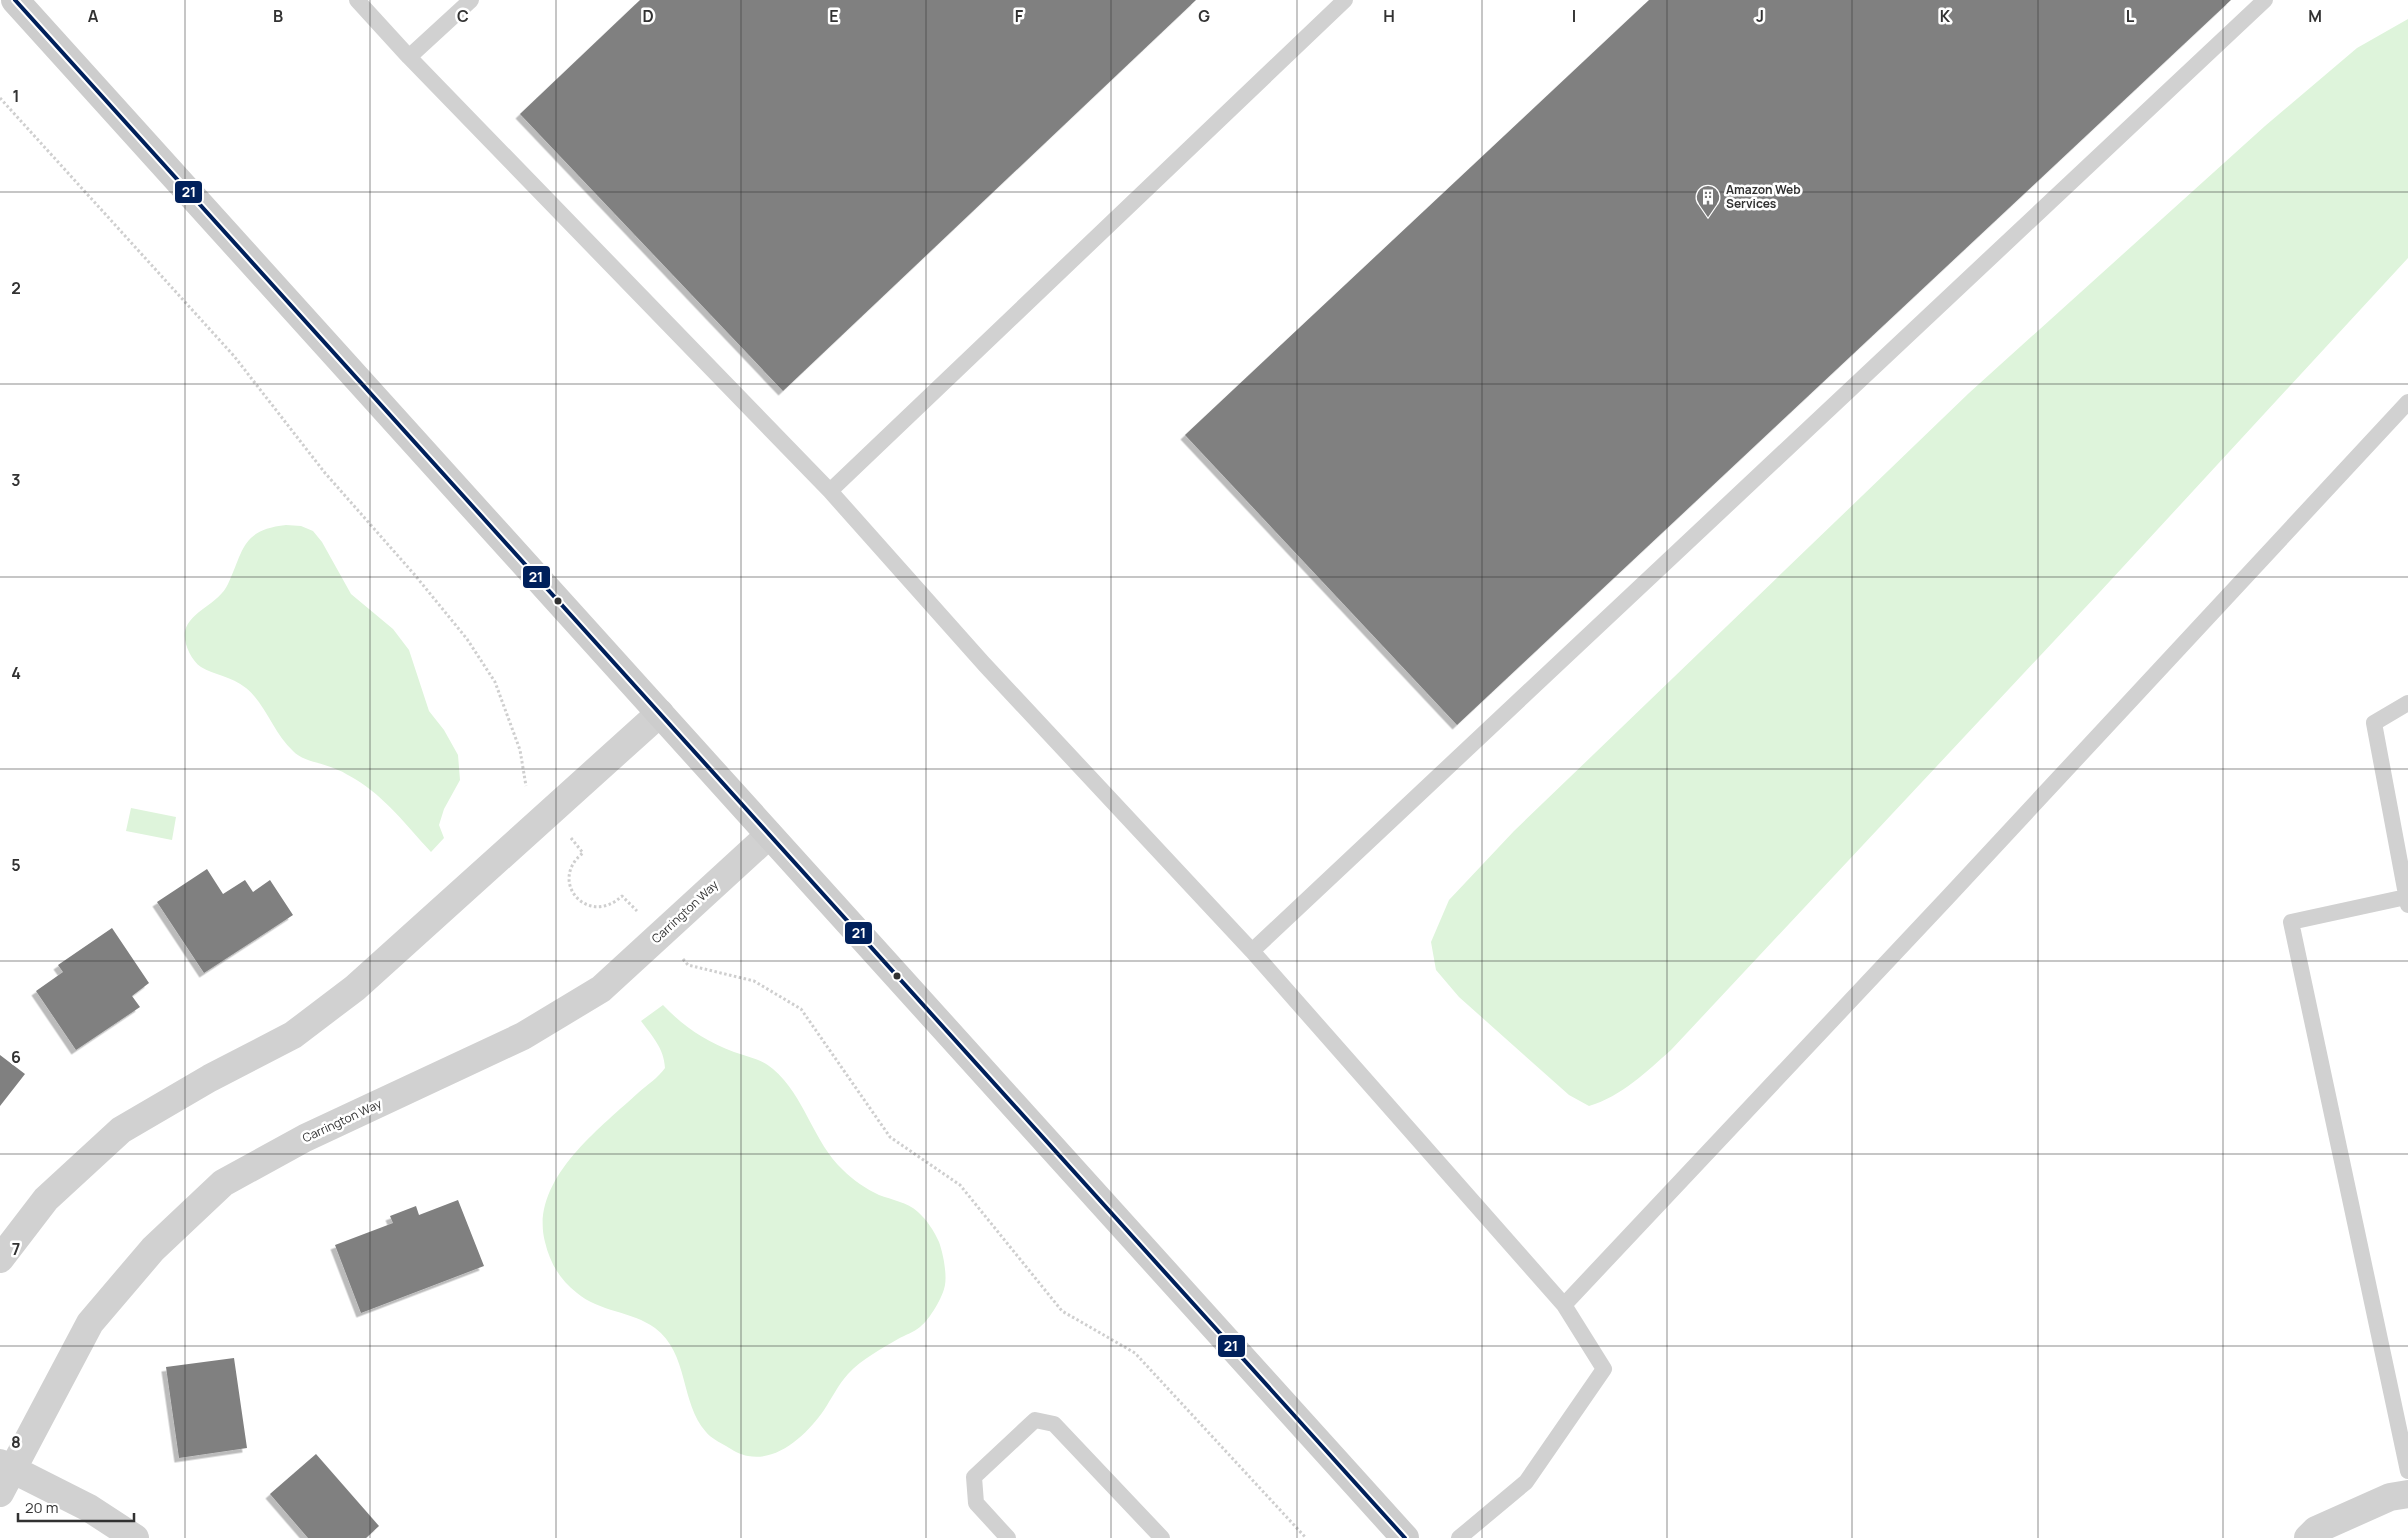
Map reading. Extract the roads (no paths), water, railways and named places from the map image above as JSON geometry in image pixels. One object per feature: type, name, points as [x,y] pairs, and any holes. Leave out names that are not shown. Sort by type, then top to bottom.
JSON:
[{"type":"main road","points":[[15,0],[1405,1538]]},
{"type":"street","points":[[0,1259],[46,1199],[121,1130],[210,1078],[293,1035],[356,988],[660,713]]},
{"type":"street","name":"Carrington Way","points":[[4,1475],[90,1323],[153,1249],[223,1183],[304,1138],[522,1036],[601,989],[769,834]]},
{"type":"street","points":[[4,1475],[89,1508],[135,1538]]},
{"type":"street","points":[[2308,1538],[2316,1530],[2390,1497],[2408,1494]]},
{"type":"lane","points":[[357,0],[409,57],[830,491],[984,664],[1252,951],[1564,1305],[1604,1368],[1526,1482],[1459,1538]]},
{"type":"lane","points":[[409,57],[471,0]]},
{"type":"lane","points":[[830,491],[1345,0]]},
{"type":"lane","points":[[1252,951],[2265,0]]},
{"type":"lane","points":[[1564,1305],[1955,890],[2408,402]]},
{"type":"lane","points":[[2408,704],[2374,723],[2407,901],[2291,922],[2408,1471]]},
{"type":"lane","points":[[1008,1538],[976,1503],[974,1477],[1035,1420],[1054,1424],[1162,1538]]},
{"type":"place","name":"Amazon Web Services","points":[[1708,218]]}]
